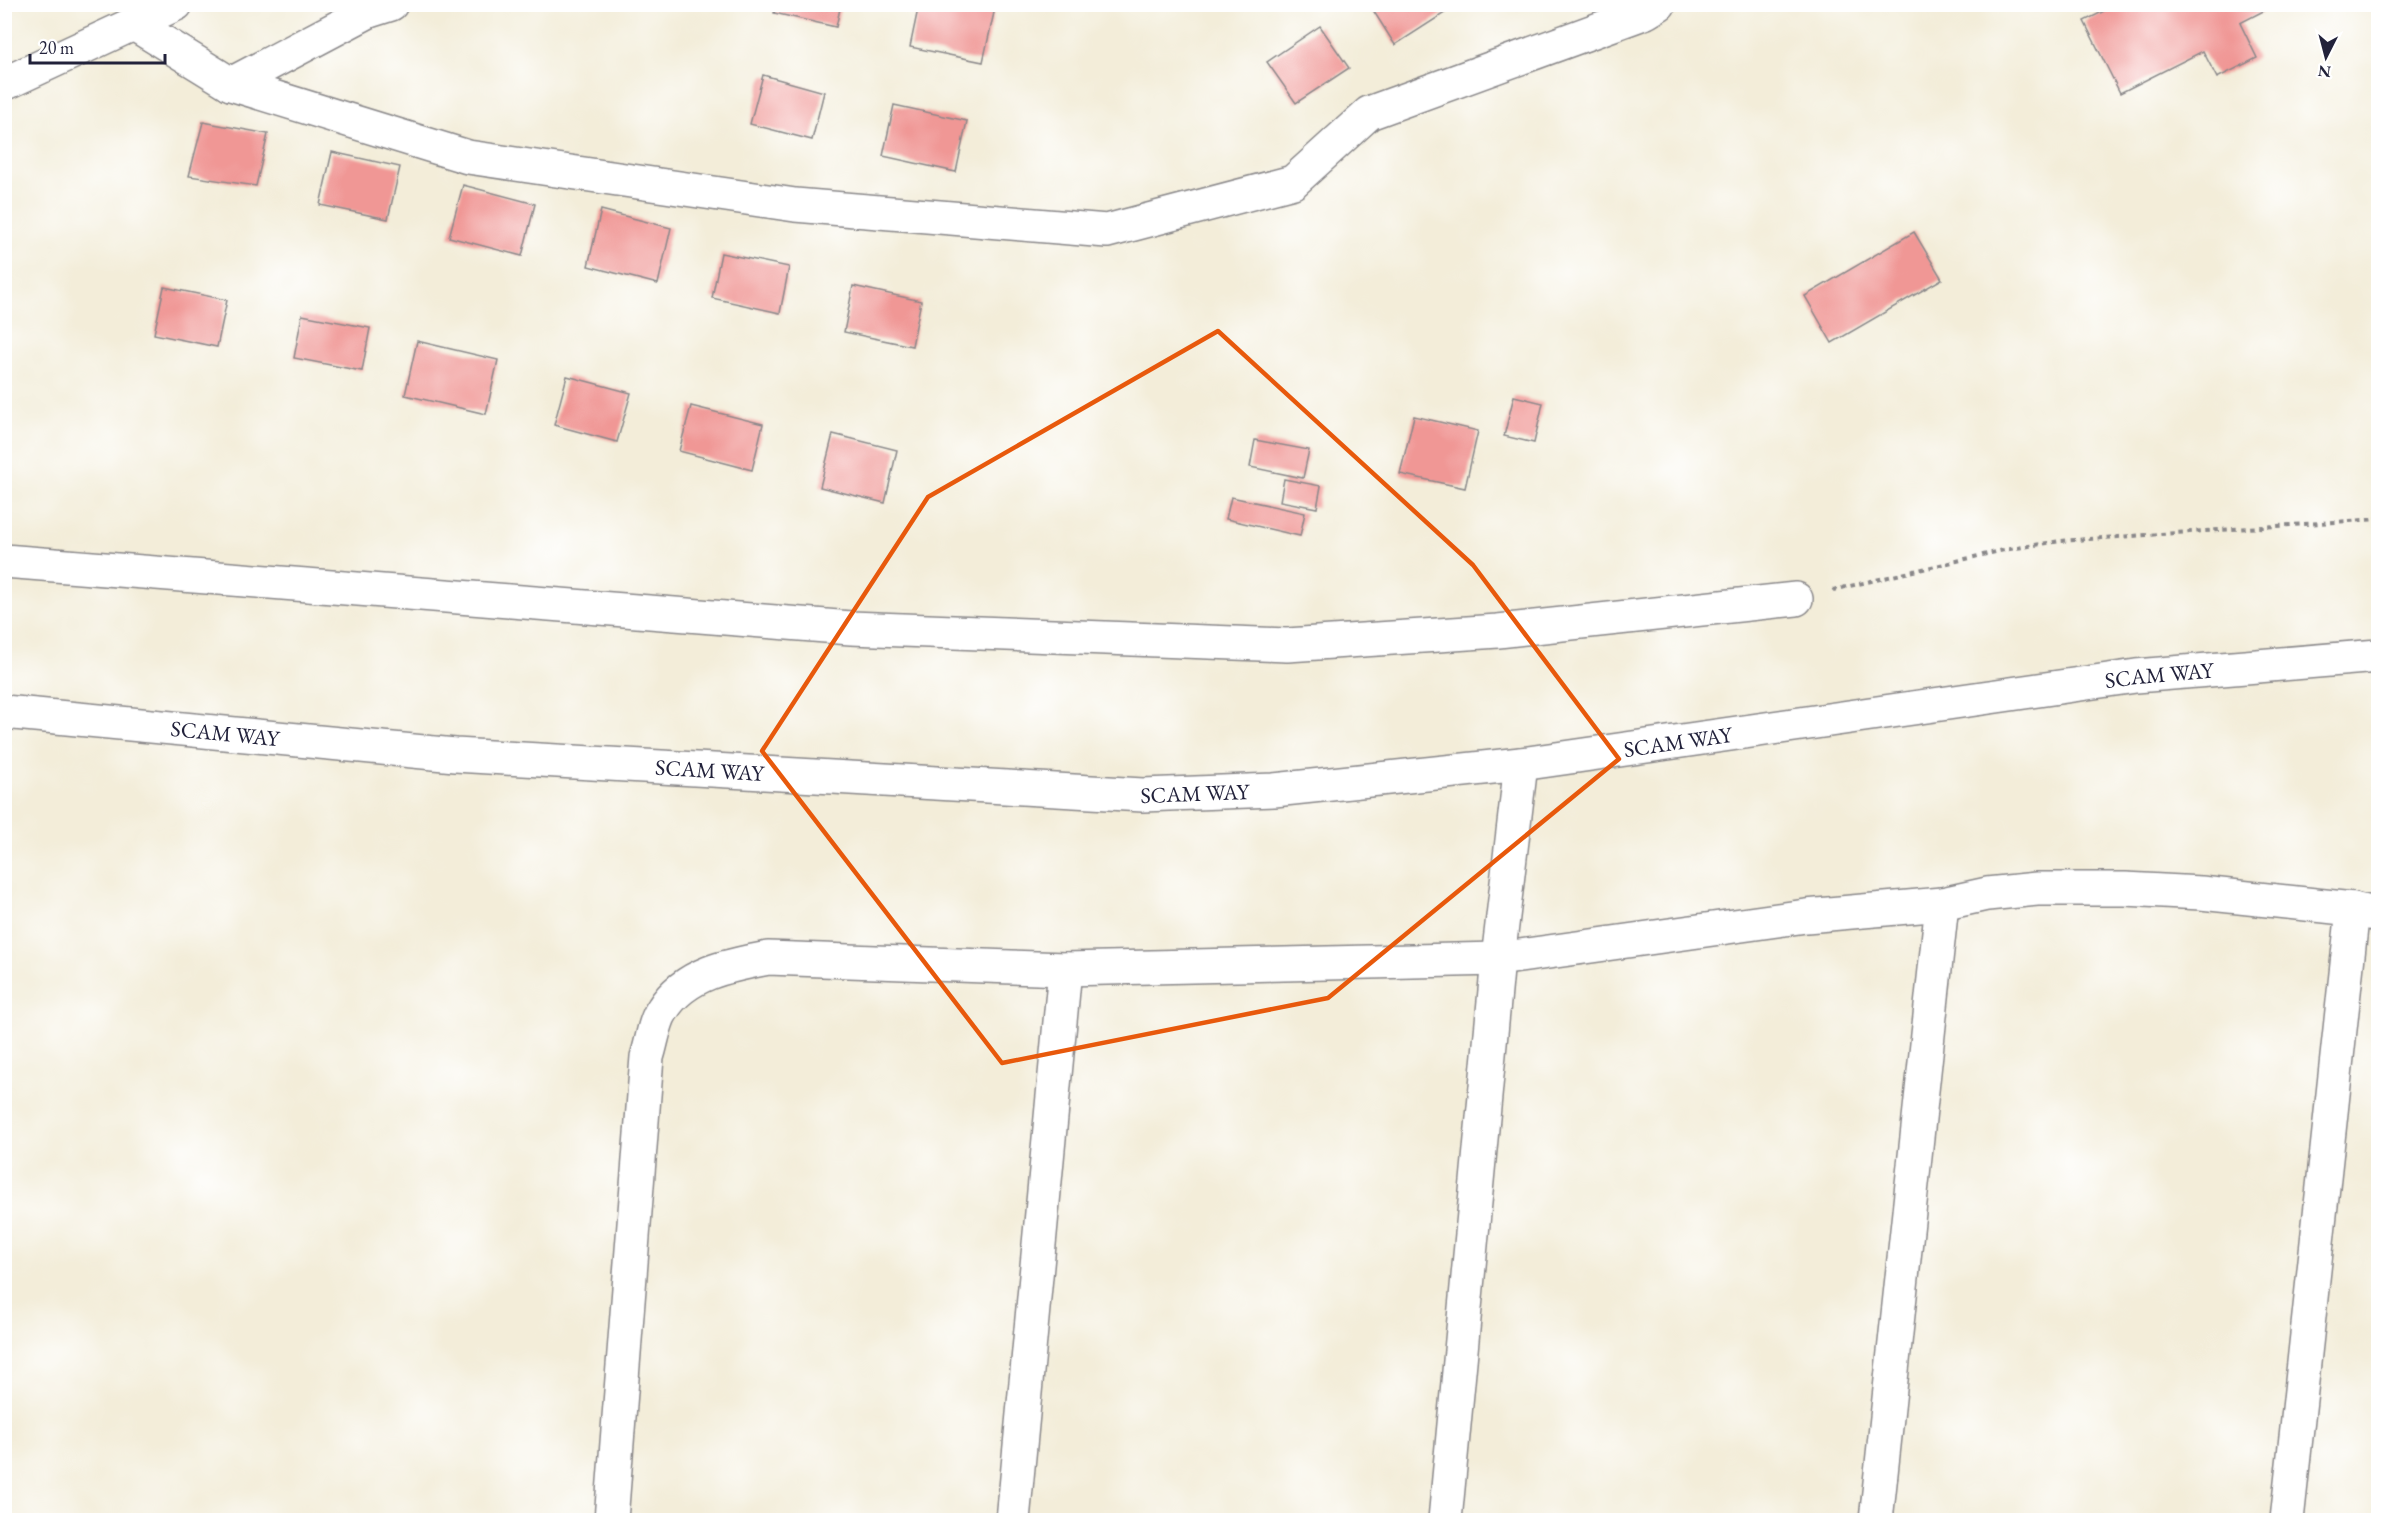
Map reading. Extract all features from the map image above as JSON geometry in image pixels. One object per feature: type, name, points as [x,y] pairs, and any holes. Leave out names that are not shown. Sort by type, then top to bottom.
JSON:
[{"type":"street","points":[[4,84],[176,4]]},
{"type":"street","points":[[231,84],[369,11],[391,4]]},
{"type":"street","points":[[134,24],[231,84],[468,157],[795,205],[1107,231],[1293,182],[1369,113],[1646,12],[1659,4]]},
{"type":"street","points":[[4,561],[851,628],[1287,645],[1498,631],[1797,599]]},
{"type":"street","name":"SCAM WAY","points":[[4,712],[455,755],[1143,795],[1274,790],[1521,764],[2136,676],[2379,656]]},
{"type":"street","points":[[1445,1521],[1498,958],[1521,764]]},
{"type":"street","points":[[611,1521],[647,1057],[662,1009],[686,983],[729,965],[768,958],[1065,969],[1498,958],[1806,916],[1942,903],[1987,894],[2037,889],[2125,889],[2262,898],[2366,912],[2287,1521]]},
{"type":"street","points":[[1876,1521],[1942,903]]},
{"type":"street","points":[[1013,1521],[1065,969]]},
{"type":"path","points":[[1797,599],[2004,550],[2060,541],[2379,519]]},
{"type":"highlighted area","points":[[1218,331],[1473,565],[1619,759],[1328,998],[1002,1063],[762,751],[928,497]]},
{"type":"building","points":[[776,4],[841,4],[836,27],[774,13]]},
{"type":"building","points":[[919,4],[979,4],[995,8],[983,62],[910,47]]},
{"type":"building","points":[[2118,4],[2277,4],[2240,23],[2257,58],[2217,78],[2203,51],[2120,93],[2084,21]]},
{"type":"building","points":[[1374,5],[1457,5],[1395,45],[1371,7]]},
{"type":"building","points":[[1320,26],[1349,68],[1296,103],[1267,62]]},
{"type":"building","points":[[763,75],[824,92],[812,140],[750,124]]},
{"type":"building","points":[[894,105],[967,121],[956,172],[883,156]]},
{"type":"building","points":[[203,122],[268,134],[256,186],[189,176]]},
{"type":"building","points":[[332,152],[400,167],[388,219],[320,205]]},
{"type":"building","points":[[463,185],[535,204],[522,256],[449,237]]},
{"type":"building","points":[[601,210],[671,228],[658,284],[588,266]]},
{"type":"building","points":[[1914,232],[1942,279],[1832,343],[1805,296]]},
{"type":"building","points":[[721,253],[789,267],[780,313],[712,298]]},
{"type":"building","points":[[853,286],[921,301],[912,346],[844,332]]},
{"type":"building","points":[[164,287],[227,300],[217,347],[154,334]]},
{"type":"building","points":[[302,315],[370,328],[362,371],[294,358]]},
{"type":"building","points":[[417,341],[498,360],[486,414],[405,395]]},
{"type":"building","points":[[567,376],[631,393],[617,442],[554,425]]},
{"type":"building","points":[[1514,396],[1543,403],[1534,443],[1504,436]]},
{"type":"building","points":[[691,406],[763,424],[752,470],[679,451]]},
{"type":"building","points":[[1414,416],[1478,431],[1465,488],[1400,474]]},
{"type":"building","points":[[833,434],[897,450],[885,503],[820,487]]},
{"type":"building","points":[[1255,440],[1309,450],[1303,478],[1250,467]]},
{"type":"building","points":[[1284,479],[1321,486],[1317,508],[1280,501]]},
{"type":"building","points":[[1231,497],[1305,513],[1300,536],[1226,519]]}]
